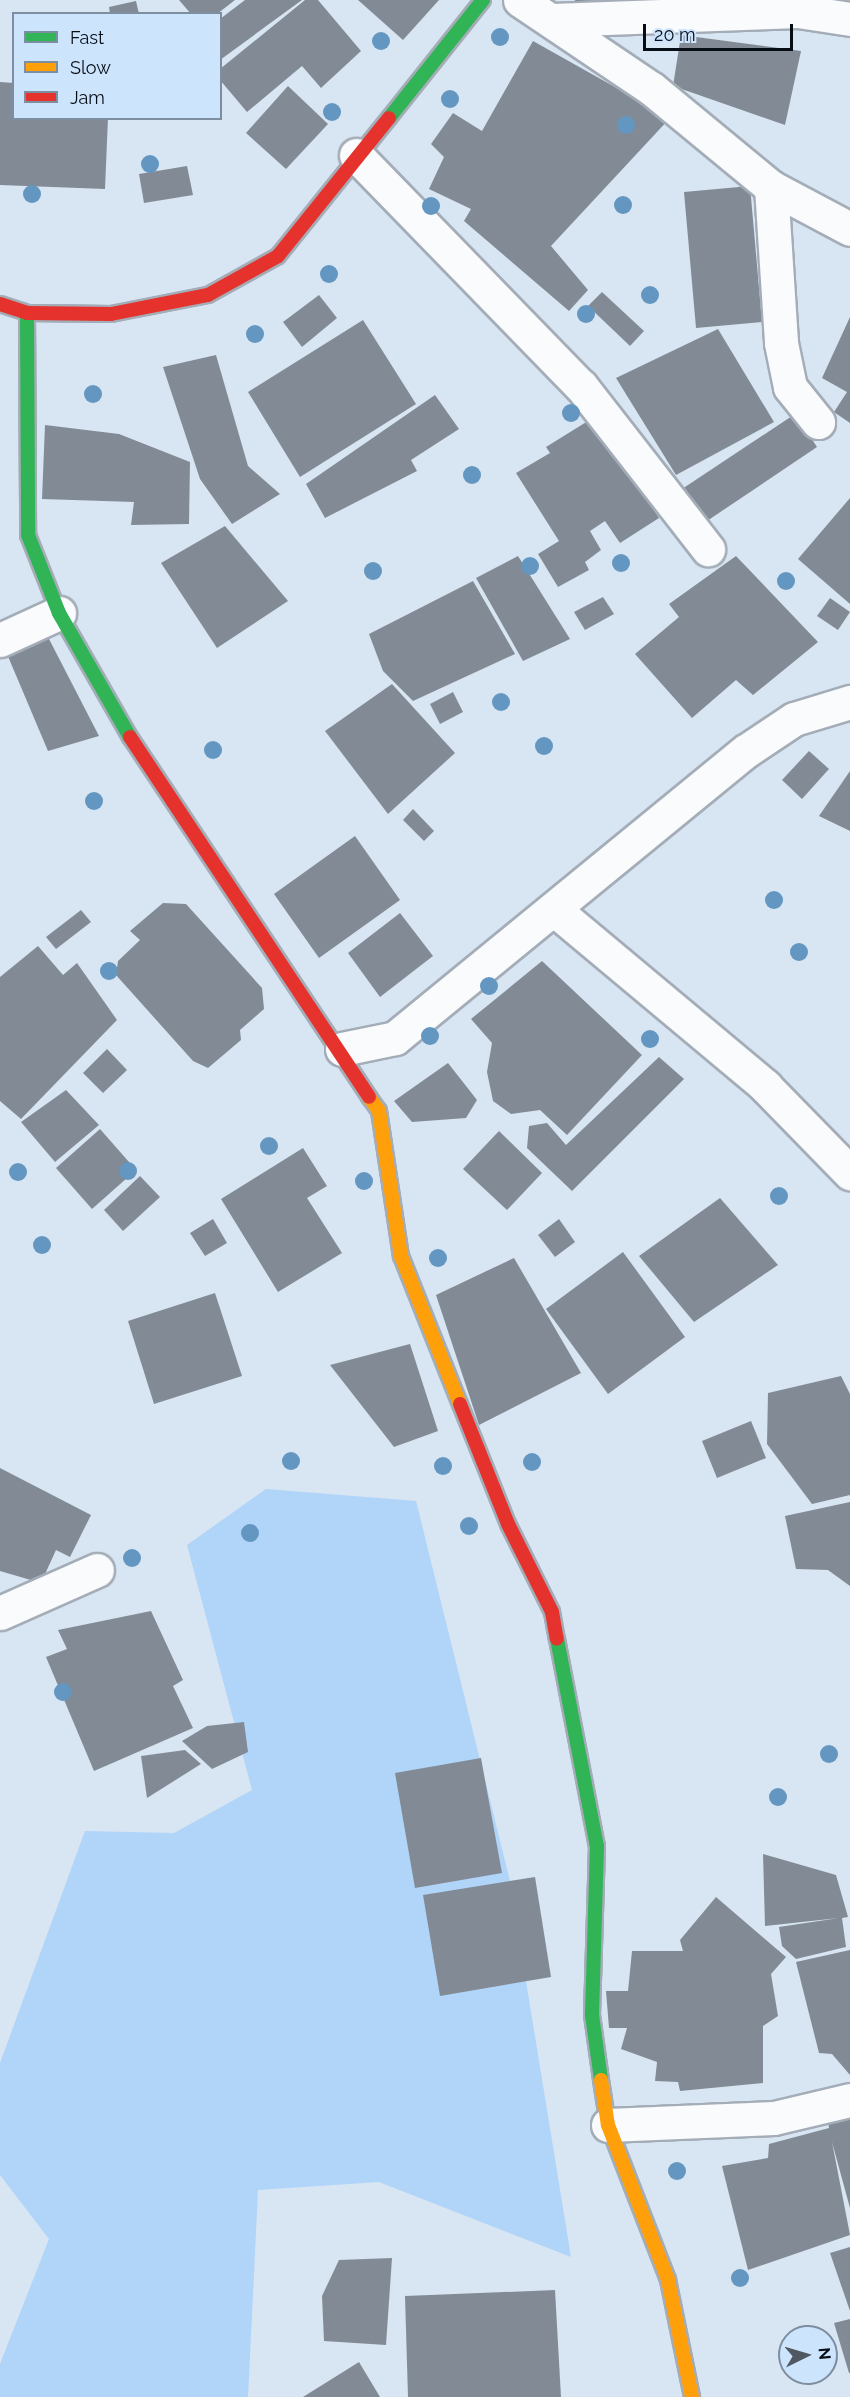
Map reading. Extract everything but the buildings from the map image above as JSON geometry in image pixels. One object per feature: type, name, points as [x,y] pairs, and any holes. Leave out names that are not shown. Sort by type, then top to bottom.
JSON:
[{"type":"street","points":[[0,304],[27,313],[111,315],[208,295],[278,256],[356,155],[483,0]]},
{"type":"street","points":[[520,0],[652,89],[771,187],[850,229]]},
{"type":"street","points":[[552,20],[798,11],[850,19]]},
{"type":"street","points":[[356,155],[581,386],[708,549]]},
{"type":"street","points":[[771,187],[781,343],[790,387],[818,422]]},
{"type":"street","points":[[27,313],[28,535],[59,613],[161,790],[342,1049],[379,1111],[401,1256],[508,1524],[552,1612],[597,1846],[591,2015],[608,2125],[668,2280],[692,2397]]},
{"type":"street","points":[[0,640],[59,613]]},
{"type":"street","points":[[342,1049],[395,1038],[556,911],[746,751],[794,719],[850,702]]},
{"type":"street","points":[[556,911],[765,1086],[850,1173]]},
{"type":"street","points":[[0,1613],[98,1570]]},
{"type":"street","points":[[608,2125],[774,2118],[850,2100]]},
{"type":"shaded area","points":[[266,1489],[416,1501],[509,1877],[571,2257],[379,2182],[258,2190],[248,2397],[0,2397],[0,2364],[49,2239],[0,2175],[0,2063],[85,1831],[174,1833],[252,1790],[187,1545]]},
{"type":"traffic: fast","points":[[389,118],[483,0]]},
{"type":"traffic: fast","points":[[27,313],[28,535],[59,613],[130,737]]},
{"type":"traffic: fast","points":[[557,1639],[597,1846],[592,2015],[601,2080]]},
{"type":"traffic: slow","points":[[369,1097],[379,1111],[401,1256],[460,1404]]},
{"type":"traffic: slow","points":[[601,2080],[608,2125],[668,2280],[692,2397]]},
{"type":"traffic: jam","points":[[0,304],[27,313],[111,314],[208,295],[278,256],[389,118]]},
{"type":"traffic: jam","points":[[130,737],[369,1097]]},
{"type":"traffic: jam","points":[[460,1404],[508,1524],[552,1612],[557,1639]]}]
